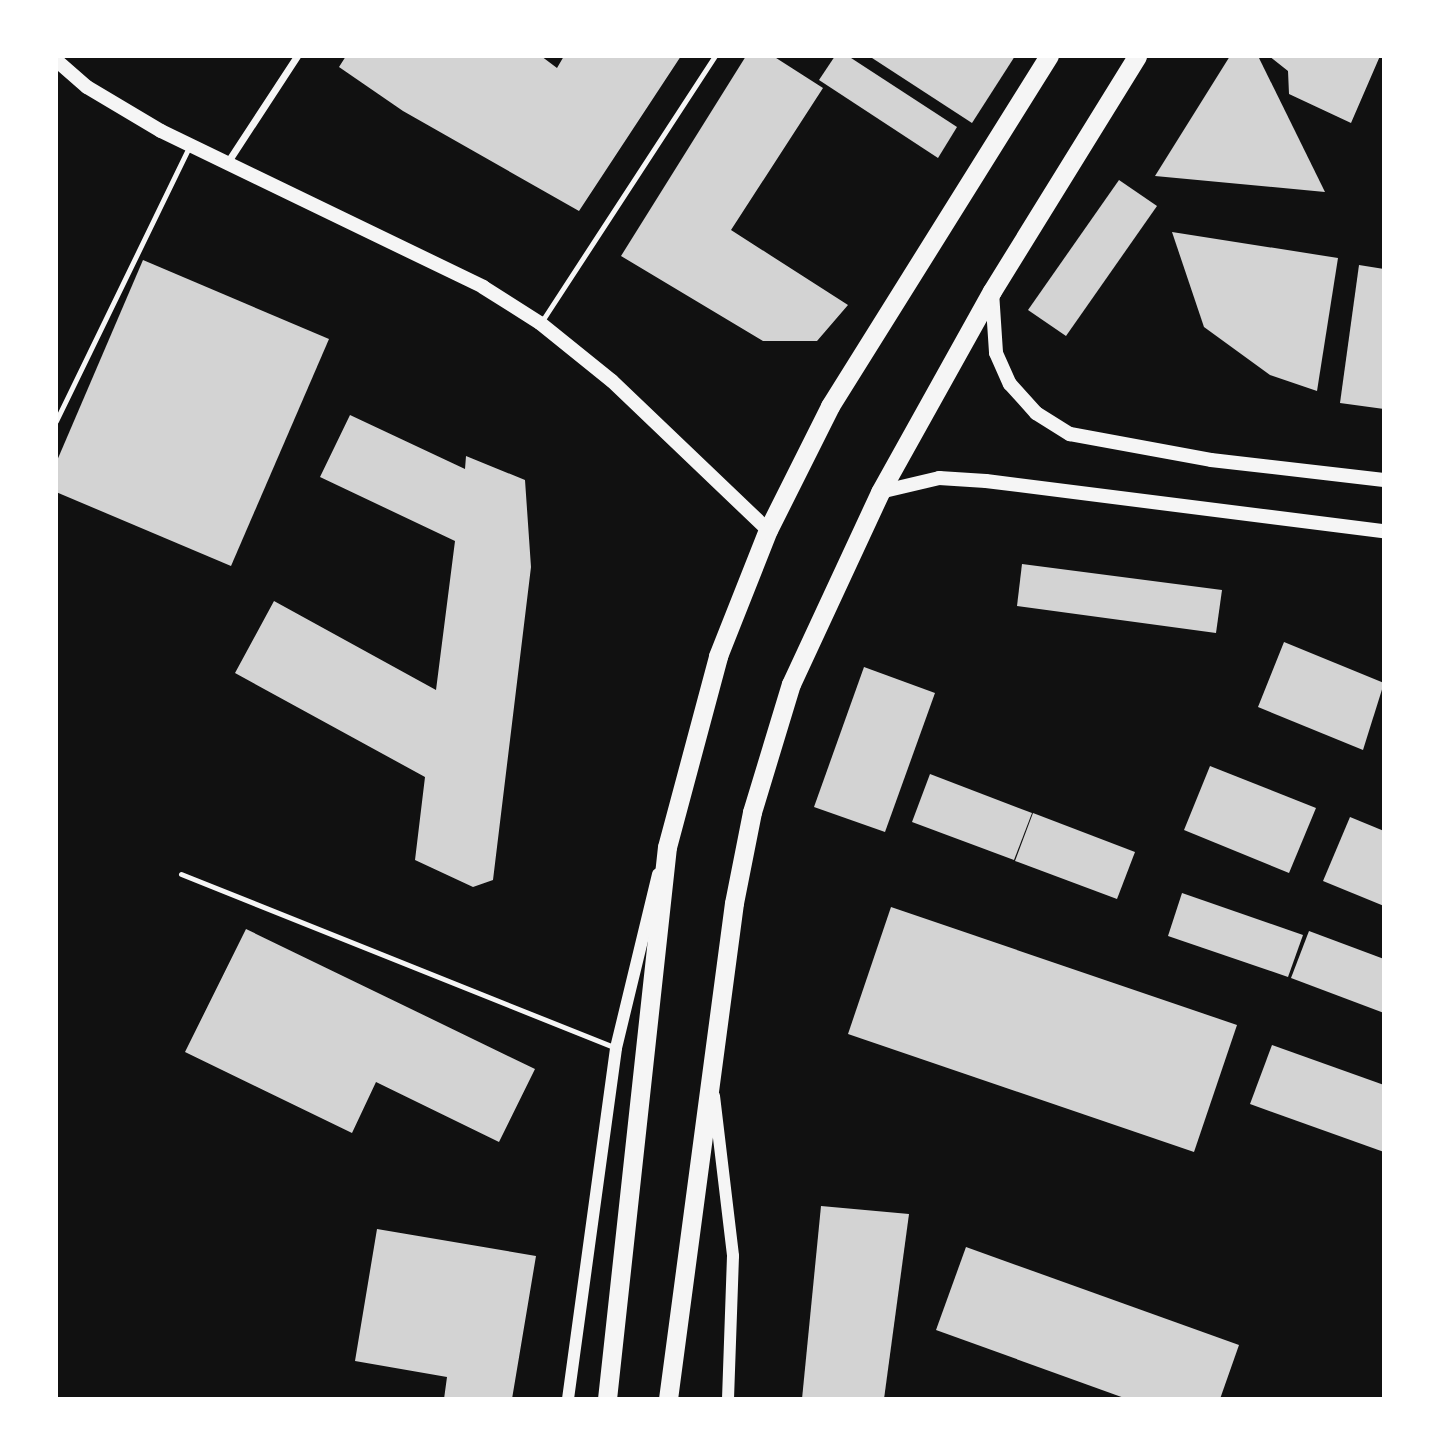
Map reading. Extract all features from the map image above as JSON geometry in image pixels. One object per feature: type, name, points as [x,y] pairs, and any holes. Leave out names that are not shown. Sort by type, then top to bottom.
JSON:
[{"type":"highway","points":[[607,1399],[667,847],[718,656],[768,530],[831,406],[1049,56]]},
{"type":"highway","points":[[668,1399],[713,1085],[734,903],[769,748],[817,620],[880,492],[992,290],[1137,56]]},
{"type":"main road","points":[[56,60],[87,88],[190,144],[483,287],[540,323],[612,382],[768,530]]},
{"type":"main road","points":[[992,290],[996,353],[1010,384],[1036,413],[1070,434],[1211,460],[1384,480]]},
{"type":"main road","points":[[880,492],[939,478],[986,481],[1384,531]]},
{"type":"street","points":[[227,163],[297,56]]},
{"type":"street","points":[[568,1399],[616,1048],[637,943],[667,847]]},
{"type":"street","points":[[713,1085],[733,1256],[728,1399]]},
{"type":"lane","points":[[540,323],[715,56]]},
{"type":"lane","points":[[56,421],[190,144]]},
{"type":"lane","points":[[181,874],[616,1048]]},
{"type":"building","points":[[346,56],[541,56],[557,68],[564,56],[681,56],[579,211],[403,111],[339,67]]},
{"type":"building","points":[[746,56],[773,56],[823,88],[731,230],[848,305],[817,341],[763,341],[621,256]]},
{"type":"building","points":[[835,56],[848,56],[957,127],[938,158],[819,80]]},
{"type":"building","points":[[869,56],[1015,56],[972,123]]},
{"type":"building","points":[[1230,56],[1258,56],[1325,192],[1155,176]]},
{"type":"building","points":[[1269,56],[1380,56],[1351,123],[1289,94],[1288,71]]},
{"type":"building","points":[[1119,180],[1157,206],[1066,336],[1028,310]]},
{"type":"building","points":[[1172,232],[1338,258],[1317,391],[1270,375],[1204,327]]},
{"type":"building","points":[[143,260],[329,339],[231,566],[56,492],[56,463]]},
{"type":"building","points":[[1359,265],[1384,269],[1384,409],[1340,403]]},
{"type":"building","points":[[350,415],[465,469],[466,456],[525,480],[531,567],[493,880],[473,887],[415,860],[425,777],[235,673],[274,601],[436,690],[455,541],[320,477]]},
{"type":"building","points":[[1022,564],[1222,590],[1216,633],[1017,606]]},
{"type":"building","points":[[1284,642],[1384,683],[1363,750],[1258,707]]},
{"type":"building","points":[[864,667],[935,693],[885,832],[814,807]]},
{"type":"building","points":[[1210,766],[1316,808],[1289,873],[1184,830]]},
{"type":"building","points":[[930,774],[1032,813],[1014,860],[912,822]]},
{"type":"building","points":[[1033,813],[1135,852],[1117,899],[1015,861]]},
{"type":"building","points":[[1350,817],[1384,831],[1384,906],[1323,881]]},
{"type":"building","points":[[1182,893],[1303,935],[1288,977],[1168,936]]},
{"type":"building","points":[[891,907],[1237,1025],[1194,1152],[848,1034]]},
{"type":"building","points":[[246,929],[535,1069],[499,1142],[376,1082],[352,1133],[185,1052]]},
{"type":"building","points":[[1309,931],[1384,959],[1384,1013],[1291,978]]},
{"type":"building","points":[[1272,1045],[1384,1085],[1384,1152],[1250,1104]]},
{"type":"building","points":[[821,1206],[909,1214],[884,1399],[802,1399]]},
{"type":"building","points":[[377,1229],[536,1256],[512,1399],[444,1399],[447,1377],[355,1361]]},
{"type":"building","points":[[966,1247],[1239,1345],[1220,1399],[1127,1399],[936,1330]]}]
